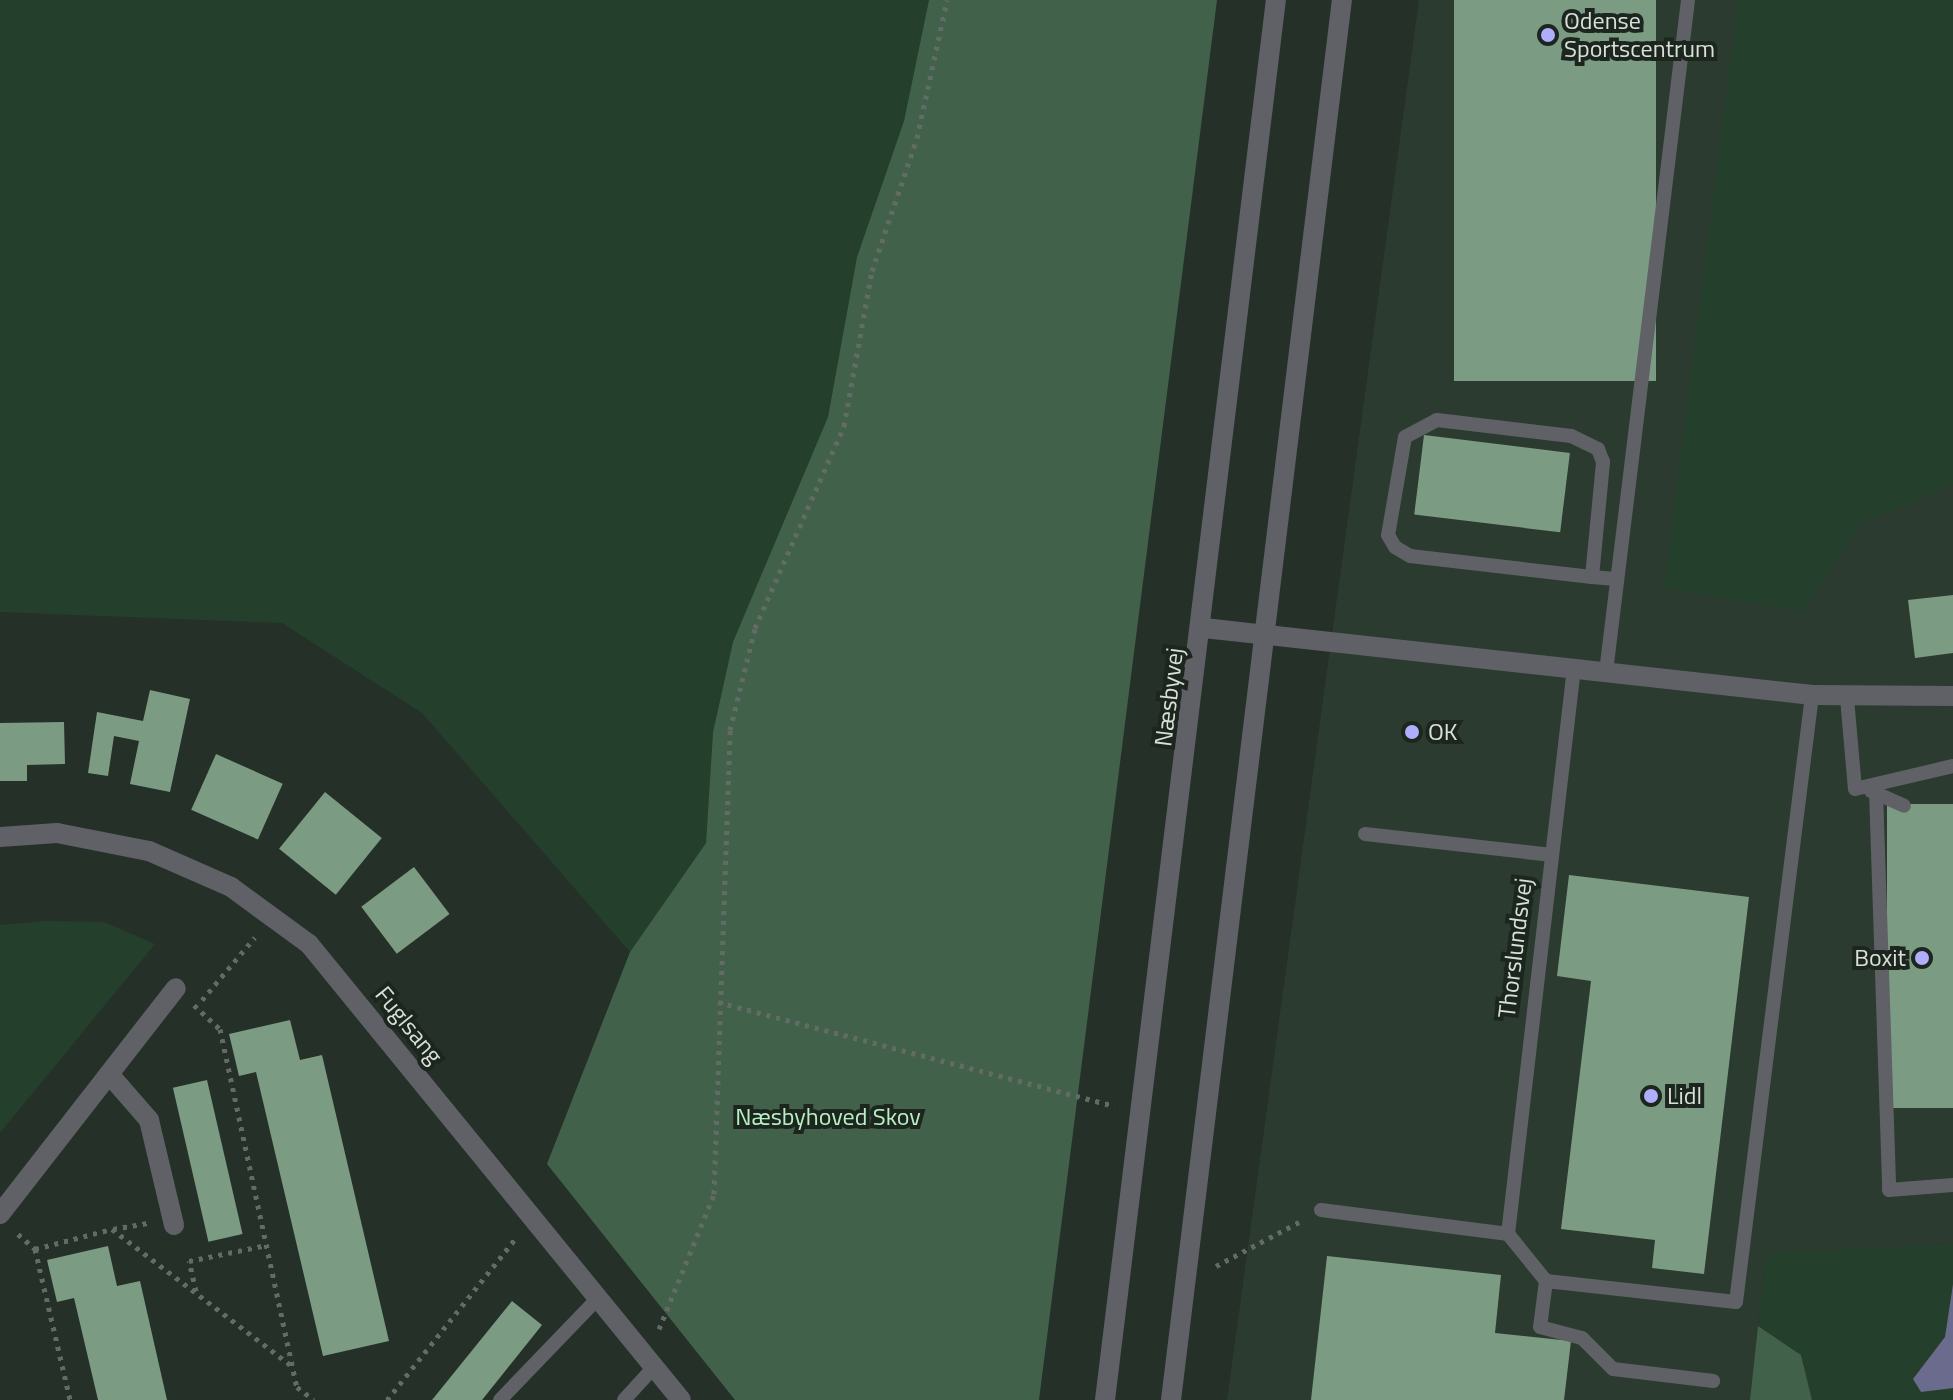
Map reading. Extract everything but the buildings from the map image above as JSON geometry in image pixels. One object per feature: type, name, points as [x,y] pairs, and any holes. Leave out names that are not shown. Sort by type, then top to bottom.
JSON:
[{"type":"street","name":"Næsbyvej","points":[[1105,1400],[1204,628],[1276,0]]},
{"type":"street","points":[[1171,1400],[1342,0]]},
{"type":"street","points":[[1204,628],[1812,695],[1847,698],[1953,696]]},
{"type":"street","name":"Fuglsang","points":[[0,837],[57,833],[149,851],[231,887],[309,944],[681,1400]]},
{"type":"street","points":[[6,1221],[109,1074],[176,988]]},
{"type":"street","points":[[109,1074],[149,1120],[174,1225]]},
{"type":"lane","points":[[1606,672],[1688,0]]},
{"type":"lane","points":[[1592,577],[1603,462],[1598,449],[1571,436],[1437,420],[1405,437],[1388,535],[1395,547],[1410,556],[1592,577],[1615,579]]},
{"type":"lane","name":"Thorslundsvej","points":[[1508,1234],[1574,668]]},
{"type":"lane","points":[[1321,1210],[1508,1234],[1546,1281],[1736,1302],[1812,695]]},
{"type":"lane","points":[[1847,698],[1855,789]]},
{"type":"lane","points":[[1855,789],[1953,766]]},
{"type":"lane","points":[[1855,789],[1876,791],[1904,806]]},
{"type":"lane","points":[[1876,791],[1889,1190],[1953,1185]]},
{"type":"lane","points":[[1365,834],[1552,855]]},
{"type":"lane","points":[[1546,1281],[1540,1327],[1582,1338],[1613,1369],[1713,1381]]},
{"type":"lane","points":[[500,1400],[598,1298]]},
{"type":"lane","points":[[624,1400],[648,1360]]},
{"type":"path","points":[[648,1360],[671,1312],[714,1194],[718,1002],[730,730],[755,628],[844,426],[872,271],[917,138],[947,0]]},
{"type":"path","points":[[196,1007],[272,917]]},
{"type":"path","points":[[176,988],[220,1029],[297,1387],[314,1400]]},
{"type":"path","points":[[718,1002],[1098,1104],[1144,1109]]},
{"type":"path","points":[[1185,1283],[1321,1210]]},
{"type":"path","points":[[387,1400],[533,1218]]},
{"type":"path","points":[[6,1221],[35,1249],[70,1400]]},
{"type":"path","points":[[35,1249],[112,1229],[293,1366]]},
{"type":"path","points":[[197,1294],[189,1261],[267,1245]]},
{"type":"shaded area","points":[[1419,0],[1953,0],[1953,1244],[1766,1254],[1750,1400],[1227,1400]]},
{"type":"green space","points":[[0,0],[929,0],[904,121],[857,257],[828,417],[733,642],[713,732],[706,843],[630,952],[422,713],[282,623],[0,612]]},
{"type":"green space","name":"Næsbyhoved Skov","points":[[929,0],[1217,0],[1039,1400],[735,1400],[547,1164],[630,952],[706,843],[713,732],[733,642],[828,417],[857,257],[904,121]]},
{"type":"green space","points":[[1738,0],[1953,0],[1953,484],[1860,524],[1801,612],[1664,588]]},
{"type":"green space","points":[[45,921],[104,922],[155,944],[0,1133],[0,925]]},
{"type":"green space","points":[[1953,1244],[1953,1400],[1812,1400],[1801,1355],[1758,1326],[1766,1253]]},
{"type":"green space","points":[[1758,1326],[1801,1355],[1812,1400],[1750,1400]]},
{"type":"water","points":[[1953,1284],[1953,1388],[1921,1392],[1913,1379],[1945,1337]]},
{"type":"place","name":"Odense Sportscentrum","points":[[1548,35]]},
{"type":"place","name":"OK","points":[[1412,732]]},
{"type":"place","name":"Boxit","points":[[1922,958]]},
{"type":"place","name":"Lidl","points":[[1651,1096]]}]
